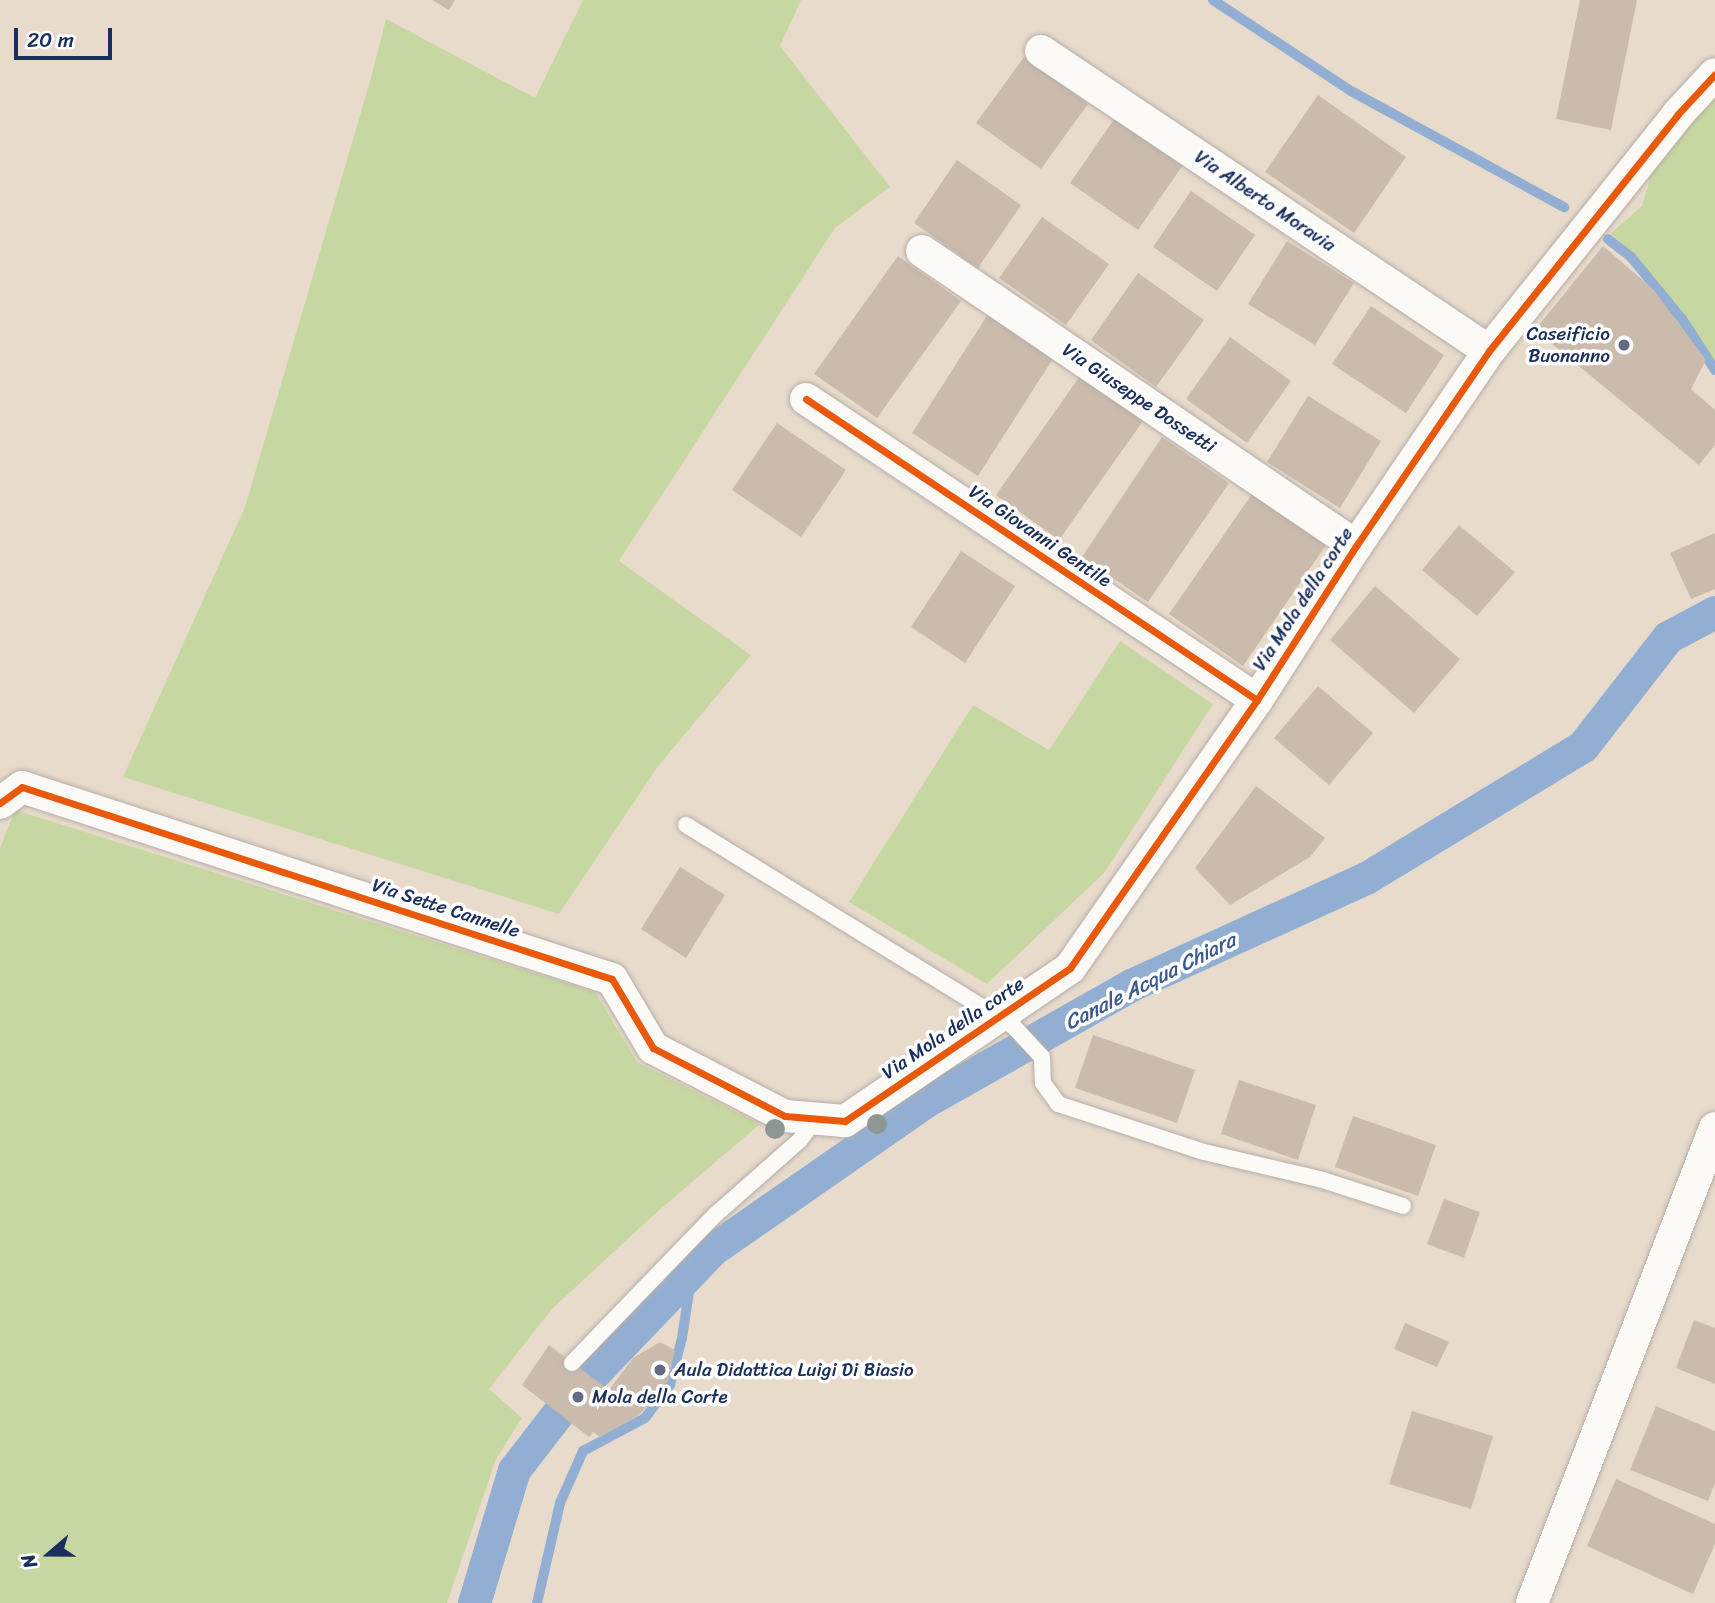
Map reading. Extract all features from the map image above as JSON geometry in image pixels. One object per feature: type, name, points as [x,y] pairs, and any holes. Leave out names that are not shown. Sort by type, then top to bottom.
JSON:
[{"type":"street","name":"Via Alberto Moravia","points":[[1041,51],[1489,351]]},
{"type":"street","name":"Via Mola della corte","points":[[830,1120],[1005,1022],[1070,968],[1257,700],[1356,546],[1489,351],[1678,114],[1715,74]]},
{"type":"street","name":"Via Giuseppe Dossetti","points":[[922,251],[1356,546]]},
{"type":"street","name":"Via Giovanni Gentile","points":[[806,399],[1257,700]]},
{"type":"street","name":"Via Sette Cannelle","points":[[0,803],[22,787],[612,979],[653,1048],[785,1116],[830,1120]]},
{"type":"street","points":[[1532,1603],[1715,1128]]},
{"type":"lane","points":[[686,825],[1005,1022],[1042,1057],[1043,1083],[1058,1104],[1204,1152],[1323,1181],[1404,1206]]},
{"type":"lane","points":[[572,1363],[715,1215],[800,1140],[830,1120]]},
{"type":"green space","points":[[583,0],[801,0],[780,46],[890,187],[835,228],[619,561],[751,655],[659,765],[559,914],[123,777],[245,507],[386,19],[535,98]]},
{"type":"green space","points":[[1715,87],[1715,363],[1685,317],[1634,255],[1611,233],[1642,206],[1652,172]]},
{"type":"green space","points":[[1120,641],[1213,704],[1105,872],[987,984],[849,902],[973,705],[1049,750]]},
{"type":"green space","points":[[15,810],[595,992],[637,1062],[760,1124],[657,1212],[552,1309],[489,1389],[522,1418],[496,1459],[447,1603],[0,1603],[0,848]]},
{"type":"building","points":[[432,0],[455,0],[449,10]]},
{"type":"building","points":[[1580,0],[1637,0],[1611,130],[1556,119]]},
{"type":"building","points":[[1024,57],[1088,104],[1041,169],[976,123]]},
{"type":"building","points":[[1318,95],[1406,157],[1354,233],[1265,172]]},
{"type":"building","points":[[1115,118],[1183,165],[1138,230],[1070,183]]},
{"type":"building","points":[[957,160],[1021,205],[978,268],[914,223]]},
{"type":"building","points":[[1191,191],[1255,235],[1217,291],[1153,247]]},
{"type":"building","points":[[1042,217],[1109,264],[1066,325],[999,278]]},
{"type":"building","points":[[1287,241],[1354,283],[1315,345],[1248,304]]},
{"type":"building","name":"Caseificio Buonanno","points":[[1603,246],[1653,289],[1706,360],[1691,389],[1715,410],[1715,445],[1699,465],[1535,330]]},
{"type":"building","points":[[898,256],[961,301],[877,418],[814,374]]},
{"type":"building","points":[[1138,273],[1204,320],[1156,387],[1091,340]]},
{"type":"building","points":[[1371,306],[1444,355],[1406,413],[1332,364]]},
{"type":"building","points":[[988,314],[1054,357],[978,476],[912,433]]},
{"type":"building","points":[[1230,337],[1291,381],[1247,443],[1186,399]]},
{"type":"building","points":[[1080,376],[1143,421],[1059,540],[996,495]]},
{"type":"building","points":[[1308,396],[1381,441],[1340,508],[1267,462]]},
{"type":"building","points":[[777,423],[846,470],[801,537],[732,490]]},
{"type":"building","points":[[1162,437],[1229,483],[1148,602],[1082,557]]},
{"type":"building","points":[[1252,494],[1326,545],[1243,666],[1169,614]]},
{"type":"building","points":[[1459,525],[1515,572],[1477,616],[1422,570]]},
{"type":"building","points":[[1715,533],[1715,589],[1691,599],[1670,553]]},
{"type":"building","points":[[961,551],[1015,586],[965,663],[911,627]]},
{"type":"building","points":[[1375,586],[1460,659],[1414,713],[1330,640]]},
{"type":"building","points":[[1318,686],[1373,733],[1329,785],[1274,738]]},
{"type":"building","points":[[1256,786],[1325,838],[1310,857],[1230,905],[1195,868]]},
{"type":"building","points":[[680,867],[725,895],[686,958],[641,929]]},
{"type":"building","points":[[1093,1035],[1195,1070],[1177,1123],[1075,1088]]},
{"type":"building","points":[[1239,1080],[1316,1105],[1298,1160],[1221,1134]]},
{"type":"building","points":[[1353,1116],[1436,1145],[1418,1196],[1335,1167]]},
{"type":"building","points":[[1444,1199],[1480,1212],[1464,1258],[1427,1244]]},
{"type":"building","points":[[1694,1320],[1715,1328],[1715,1384],[1676,1368]]},
{"type":"building","points":[[1405,1323],[1449,1342],[1437,1367],[1394,1349]]},
{"type":"building","name":"Mola della Corte","points":[[660,1342],[675,1350],[668,1381],[639,1415],[600,1437],[593,1432],[589,1437],[522,1385],[549,1345],[609,1390],[633,1358]]},
{"type":"building","points":[[1656,1406],[1715,1431],[1715,1483],[1708,1501],[1630,1470]]},
{"type":"building","points":[[1412,1411],[1493,1436],[1471,1509],[1389,1484]]},
{"type":"building","points":[[1616,1479],[1715,1524],[1715,1544],[1693,1594],[1587,1546]]},
{"type":"waterway","points":[[1213,0],[1351,91],[1564,207]]},
{"type":"waterway","points":[[1608,239],[1631,257],[1682,319],[1715,370]]},
{"type":"waterway","name":"Canale Acqua Chiara","points":[[594,1373],[713,1249],[926,1101],[1131,985],[1366,878],[1583,746],[1668,637],[1715,612]]},
{"type":"waterway","points":[[537,1603],[560,1503],[583,1451],[645,1418],[670,1385],[682,1338],[693,1266]]},
{"type":"waterway","name":"Canale Acqua Chiara","points":[[474,1603],[514,1470],[558,1413]]},
{"type":"cycle path","points":[[0,803],[22,787],[612,979],[653,1048],[785,1116],[845,1121],[1070,968],[1257,700],[1356,546],[1489,351],[1678,114],[1715,74]]},
{"type":"cycle path","points":[[806,399],[1257,700]]},
{"type":"place","name":"Caseificio Buonanno","points":[[1624,345]]},
{"type":"place","name":"Aula Didattica Luigi Di Biasio","points":[[660,1370]]},
{"type":"place","name":"Mola della Corte","points":[[578,1397]]}]
